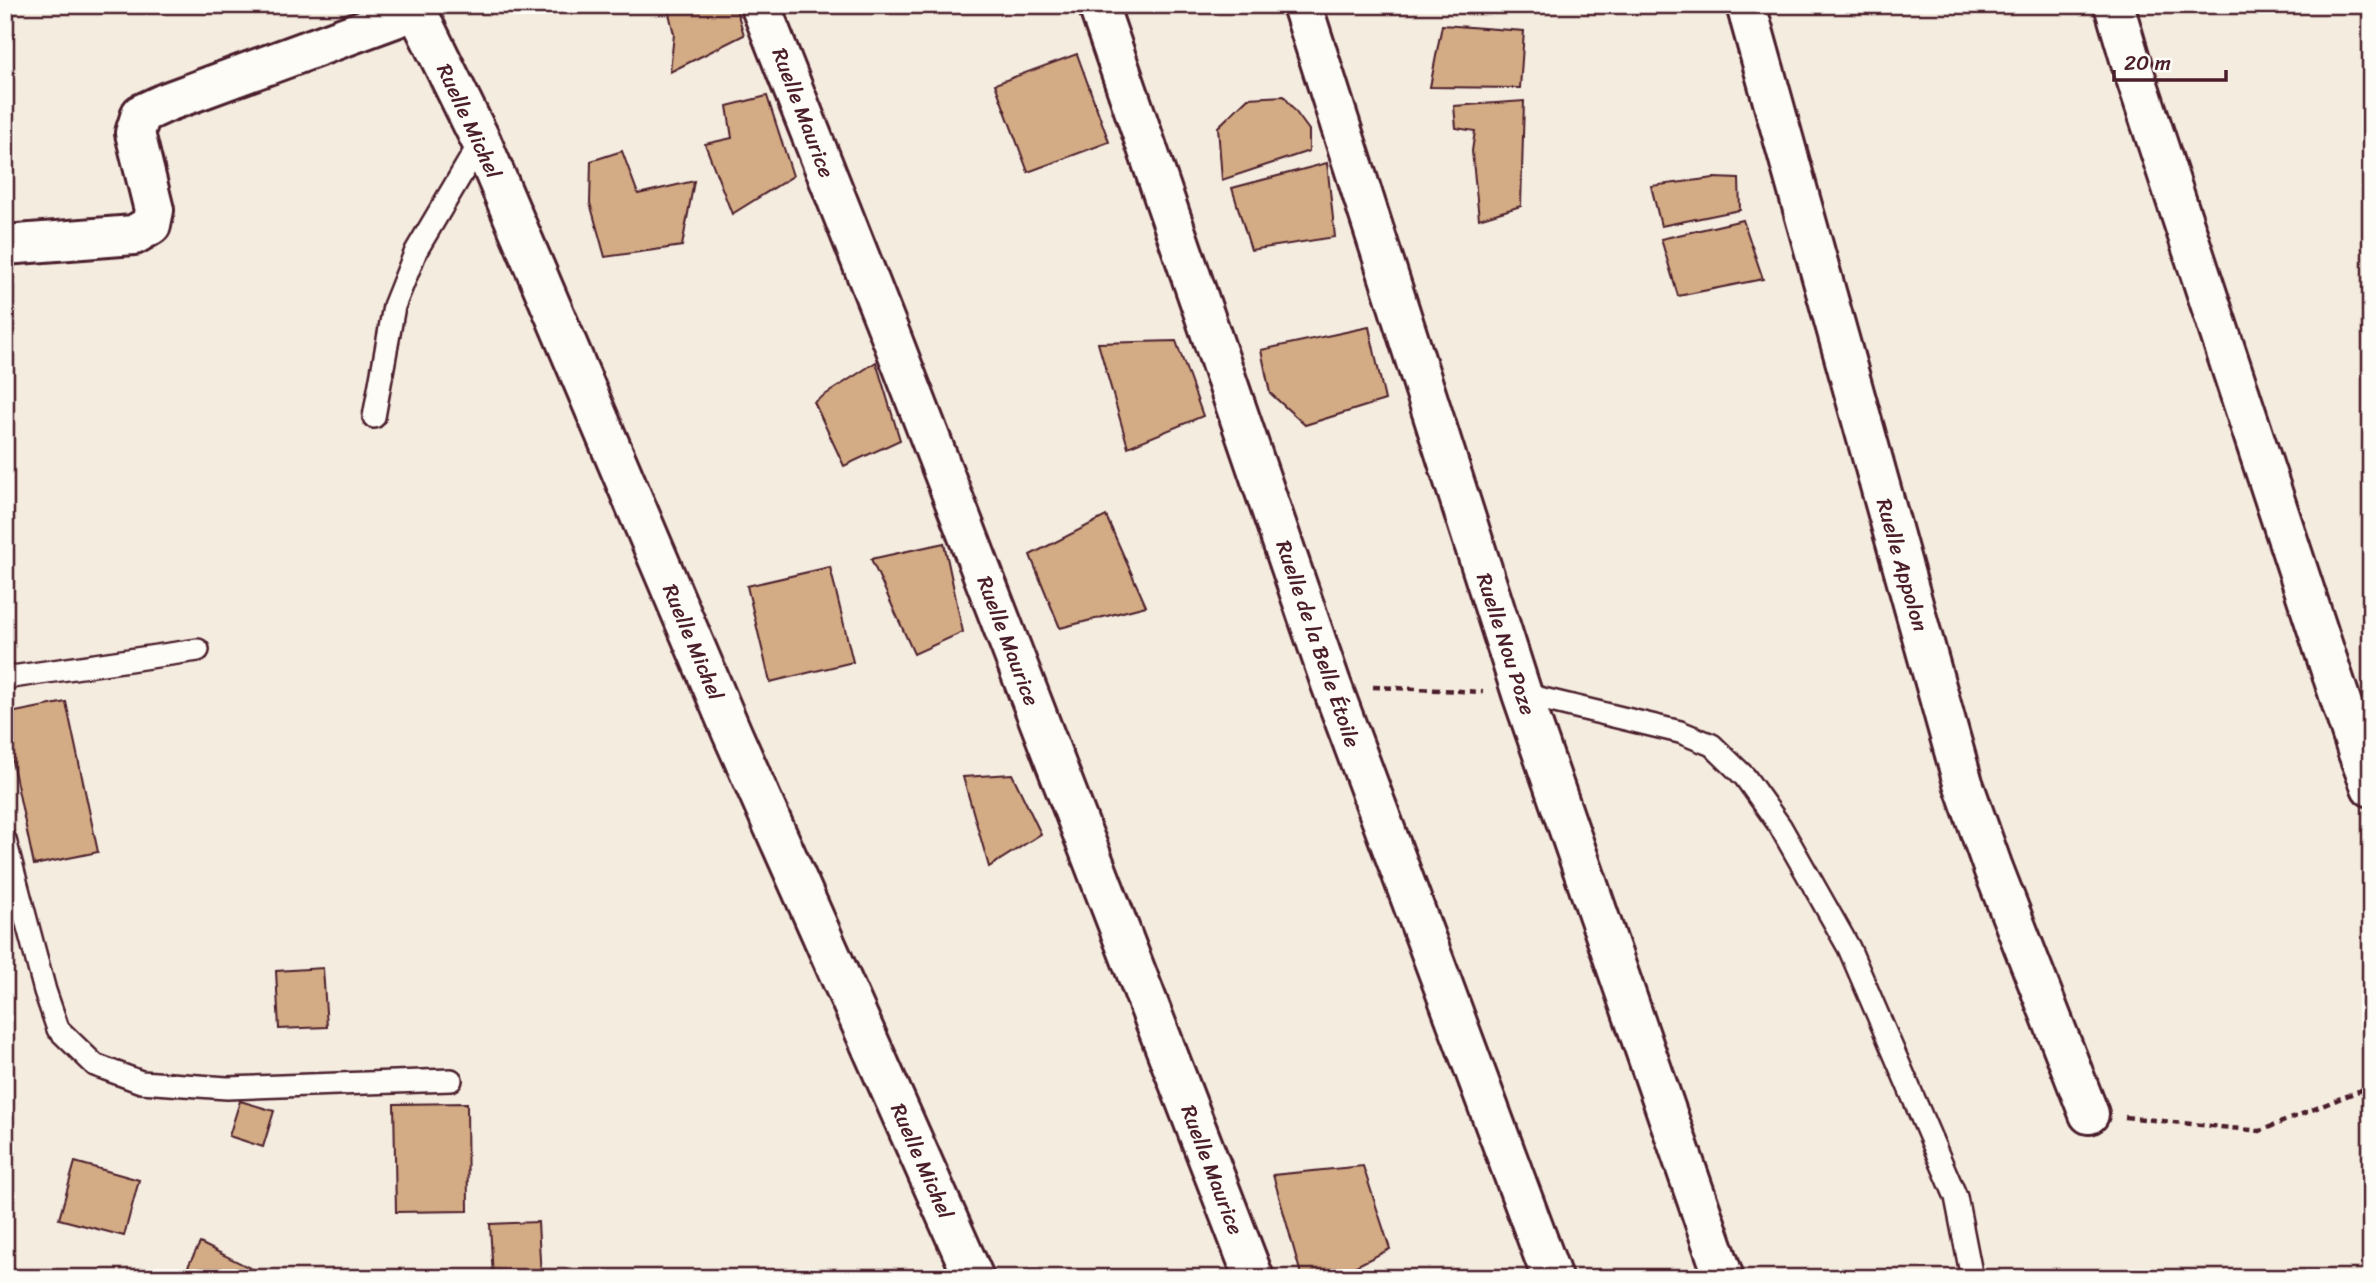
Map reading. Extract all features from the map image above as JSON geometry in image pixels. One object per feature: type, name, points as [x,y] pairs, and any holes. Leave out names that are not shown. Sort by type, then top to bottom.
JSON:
[{"type":"street","name":"Ruelle Maurice","points":[[760,5],[892,339],[1254,1278]]},
{"type":"street","name":"Ruelle de la Belle Étoile","points":[[1098,5],[1331,684],[1552,1278]]},
{"type":"street","name":"Ruelle Nou Poze","points":[[1302,5],[1522,694],[1724,1278]]},
{"type":"street","name":"Ruelle Appolon","points":[[1746,5],[1963,783],[1998,881],[2089,1114]]},
{"type":"street","points":[[2114,5],[2353,740],[2371,787]]},
{"type":"street","points":[[5,245],[134,234],[151,225],[154,210],[135,132],[141,114],[416,8]]},
{"type":"street","name":"Ruelle Michel","points":[[416,8],[481,141],[732,733],[974,1278]]},
{"type":"lane","points":[[374,417],[398,295],[416,251],[481,141]]},
{"type":"lane","points":[[5,678],[198,650]]},
{"type":"lane","points":[[1522,694],[1680,732],[1712,745],[1745,777],[1780,826],[1850,948],[1956,1197],[1972,1278]]},
{"type":"lane","points":[[5,841],[45,991],[58,1029],[95,1065],[141,1082],[227,1088],[451,1080]]},
{"type":"path","points":[[1331,684],[1522,694]]},
{"type":"path","points":[[2089,1114],[2260,1130],[2371,1086]]},
{"type":"building","points":[[667,5],[735,5],[744,35],[670,72],[674,34]]},
{"type":"building","points":[[1442,25],[1524,31],[1520,88],[1430,87]]},
{"type":"building","points":[[1077,54],[1109,142],[1028,172],[995,84]]},
{"type":"building","points":[[767,96],[793,176],[732,214],[705,144],[732,138],[727,106]]},
{"type":"building","points":[[1284,96],[1309,130],[1309,151],[1222,180],[1218,127],[1248,98]]},
{"type":"building","points":[[1524,101],[1521,206],[1479,219],[1472,151],[1475,131],[1456,128],[1454,106]]},
{"type":"building","points":[[622,151],[638,194],[694,181],[682,246],[605,257],[590,203],[591,161]]},
{"type":"building","points":[[1327,163],[1335,237],[1251,250],[1232,188]]},
{"type":"building","points":[[1714,178],[1739,179],[1740,210],[1661,226],[1651,186]]},
{"type":"building","points":[[1743,220],[1763,279],[1678,296],[1661,239]]},
{"type":"building","points":[[1369,327],[1385,400],[1305,425],[1270,393],[1261,350]]},
{"type":"building","points":[[1176,341],[1203,416],[1128,447],[1098,343]]},
{"type":"building","points":[[876,362],[900,440],[844,466],[814,402]]},
{"type":"building","points":[[1106,516],[1146,606],[1060,628],[1030,555]]},
{"type":"building","points":[[944,543],[963,632],[914,654],[871,559]]},
{"type":"building","points":[[830,567],[853,662],[770,682],[747,586]]},
{"type":"building","points":[[66,702],[98,852],[34,865],[5,728],[5,714]]},
{"type":"building","points":[[1012,774],[1041,834],[989,867],[963,777]]},
{"type":"building","points":[[323,968],[327,1027],[279,1029],[276,971]]},
{"type":"building","points":[[240,1101],[274,1111],[263,1147],[229,1136]]},
{"type":"building","points":[[467,1103],[468,1211],[396,1212],[394,1104]]},
{"type":"building","points":[[75,1162],[139,1180],[124,1236],[59,1219]]},
{"type":"building","points":[[1363,1166],[1390,1249],[1332,1278],[1302,1278],[1273,1175]]},
{"type":"building","points":[[538,1222],[541,1278],[493,1278],[490,1224]]},
{"type":"building","points":[[200,1243],[270,1278],[196,1278],[185,1272]]}]
